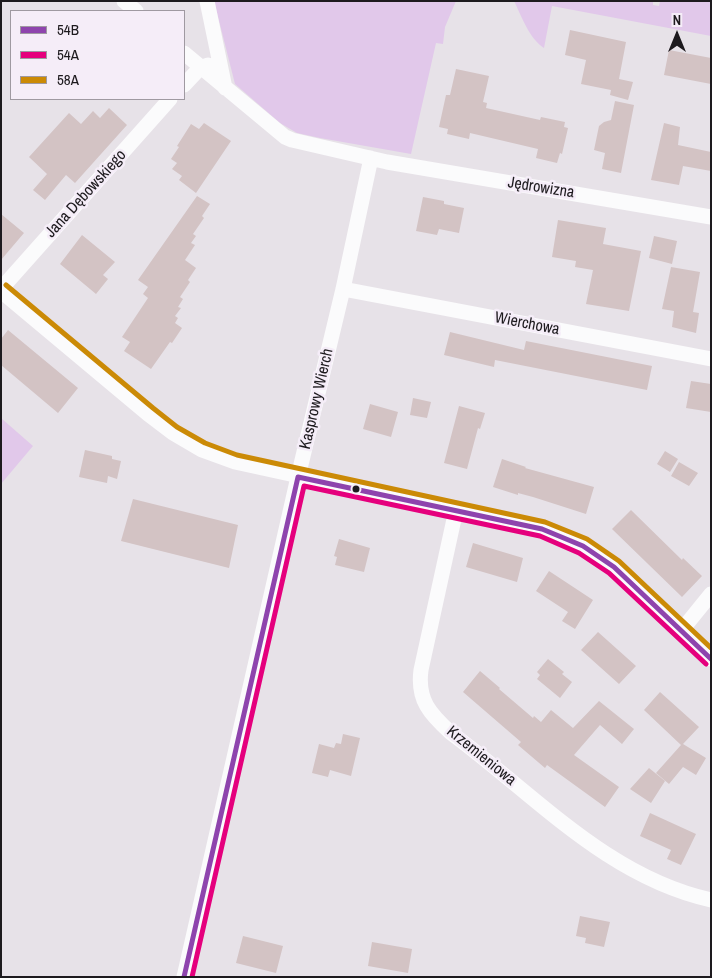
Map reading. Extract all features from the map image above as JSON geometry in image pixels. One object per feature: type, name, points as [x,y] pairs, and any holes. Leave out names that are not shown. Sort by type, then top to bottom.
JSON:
[{"type":"street","points":[[124,1],[135,10]]},
{"type":"street","points":[[207,1],[225,88]]},
{"type":"street","points":[[185,54],[285,137],[299,142],[371,158]]},
{"type":"street","points":[[185,83],[200,68],[220,63]]},
{"type":"street","name":"Jana Dębowskiego","points":[[1,290],[169,100]]},
{"type":"street","name":"Jędrowizna","points":[[371,158],[711,217]]},
{"type":"street","name":"Kasprowy Wierch","points":[[184,977],[298,477],[343,289],[371,158]]},
{"type":"street","name":"Wierchowa","points":[[343,289],[711,358]]},
{"type":"street","points":[[1,290],[141,409],[173,433],[202,450],[234,462],[298,477],[542,528],[583,546],[614,567],[711,659]]},
{"type":"street","name":"Krzemieniowa","points":[[456,510],[421,670],[420,688],[429,710],[451,733],[576,832],[622,864],[651,880],[711,900]]},
{"type":"street","points":[[681,631],[711,594]]},
{"type":"shaded area","points":[[214,1],[456,1],[445,27],[443,44],[436,43],[411,154],[297,133],[280,123],[235,84]]},
{"type":"shaded area","points":[[514,1],[653,1],[653,5],[659,6],[660,1],[711,1],[711,36],[552,6],[544,48],[530,33]]},
{"type":"shaded area","points":[[1,418],[33,446],[1,484]]},
{"type":"building","points":[[570,30],[626,42],[619,79],[633,82],[628,100],[610,95],[611,90],[581,84],[586,60],[565,55]]},
{"type":"building","points":[[669,50],[711,58],[711,84],[664,75]]},
{"type":"building","points":[[456,69],[489,76],[483,102],[487,103],[486,108],[540,120],[541,117],[565,122],[564,127],[568,128],[562,154],[560,153],[557,163],[536,158],[538,149],[470,133],[469,139],[447,134],[448,129],[439,127],[446,95],[450,95]]},
{"type":"building","points":[[615,101],[634,105],[621,173],[602,169],[605,153],[594,150],[599,126],[611,120]]},
{"type":"building","points":[[109,108],[127,125],[75,183],[66,175],[45,200],[33,190],[47,174],[29,157],[69,113],[81,124],[93,111],[100,118]]},
{"type":"building","points":[[204,123],[231,141],[196,193],[179,180],[182,176],[172,169],[177,163],[171,159],[191,124],[199,129]]},
{"type":"building","points":[[664,123],[680,127],[678,145],[711,152],[711,171],[683,166],[679,185],[651,180]]},
{"type":"building","points":[[197,196],[210,204],[202,216],[204,218],[193,234],[196,236],[191,243],[195,245],[185,260],[196,268],[188,280],[190,282],[180,297],[183,299],[178,307],[181,308],[175,316],[178,318],[175,323],[182,328],[151,369],[124,351],[130,342],[122,337],[148,298],[143,294],[148,287],[138,280]]},
{"type":"building","points":[[423,197],[444,201],[444,204],[464,208],[459,233],[439,229],[437,235],[416,231]]},
{"type":"building","points":[[1,214],[24,233],[1,260]]},
{"type":"building","points":[[558,220],[606,228],[603,244],[641,251],[629,311],[586,304],[593,270],[575,267],[576,261],[552,257]]},
{"type":"building","points":[[82,235],[115,262],[103,275],[108,279],[96,294],[60,264]]},
{"type":"building","points":[[654,236],[677,241],[672,264],[649,258]]},
{"type":"building","points":[[671,267],[700,272],[693,312],[699,313],[696,333],[672,327],[674,311],[662,309]]},
{"type":"building","points":[[8,330],[78,388],[58,413],[1,365],[1,339]]},
{"type":"building","points":[[450,332],[524,350],[526,341],[652,366],[647,390],[495,360],[494,367],[444,355]]},
{"type":"building","points":[[691,381],[711,384],[711,412],[686,408]]},
{"type":"building","points":[[413,398],[431,402],[427,418],[410,415]]},
{"type":"building","points":[[370,404],[398,412],[391,437],[363,429]]},
{"type":"building","points":[[459,406],[485,413],[480,429],[478,428],[467,469],[444,463]]},
{"type":"building","points":[[85,450],[112,456],[112,459],[121,461],[117,479],[108,476],[107,483],[79,477]]},
{"type":"building","points":[[665,451],[678,459],[670,472],[657,464]]},
{"type":"building","points":[[502,459],[525,468],[594,487],[586,514],[533,497],[518,493],[518,495],[493,487]]},
{"type":"building","points":[[679,462],[698,473],[689,486],[671,476]]},
{"type":"building","points":[[133,499],[238,525],[229,568],[121,541]]},
{"type":"building","points":[[631,510],[682,560],[683,558],[702,576],[682,597],[612,529]]},
{"type":"building","points":[[339,539],[370,548],[364,572],[335,565],[337,557],[334,556]]},
{"type":"building","points":[[473,543],[523,558],[517,582],[466,567]]},
{"type":"building","points":[[549,571],[593,600],[575,629],[562,621],[568,612],[536,591]]},
{"type":"building","points":[[598,632],[636,666],[619,684],[581,650]]},
{"type":"building","points":[[548,659],[564,672],[562,674],[572,682],[560,698],[537,679],[540,675],[537,672]]},
{"type":"building","points":[[480,671],[533,718],[534,716],[541,722],[551,710],[573,728],[599,701],[634,729],[622,744],[600,725],[574,755],[619,787],[605,807],[547,765],[545,768],[518,745],[521,742],[463,692]]},
{"type":"building","points":[[660,692],[699,727],[683,744],[706,758],[696,775],[683,767],[669,784],[656,773],[681,745],[644,710]]},
{"type":"building","points":[[343,734],[360,738],[351,776],[330,770],[328,777],[312,773],[319,744],[334,748],[336,743],[341,744]]},
{"type":"building","points":[[649,768],[665,781],[651,803],[630,789]]},
{"type":"building","points":[[650,813],[696,834],[681,865],[667,859],[671,850],[640,836]]},
{"type":"building","points":[[580,916],[610,922],[604,947],[585,943],[586,938],[576,936]]},
{"type":"building","points":[[243,936],[283,946],[276,973],[236,963]]},
{"type":"building","points":[[372,942],[412,949],[408,973],[368,966]]},
{"type":"transit line","name":"58A","points":[[6,285],[153,408],[177,427],[205,443],[237,455],[545,522],[587,539],[619,561],[711,648]]},
{"type":"transit line","name":"54B","points":[[184,977],[298,477],[542,529],[583,546],[614,567],[711,659]]},
{"type":"transit line","name":"54A","points":[[192,977],[304,486],[540,536],[579,553],[609,573],[706,664]]}]
